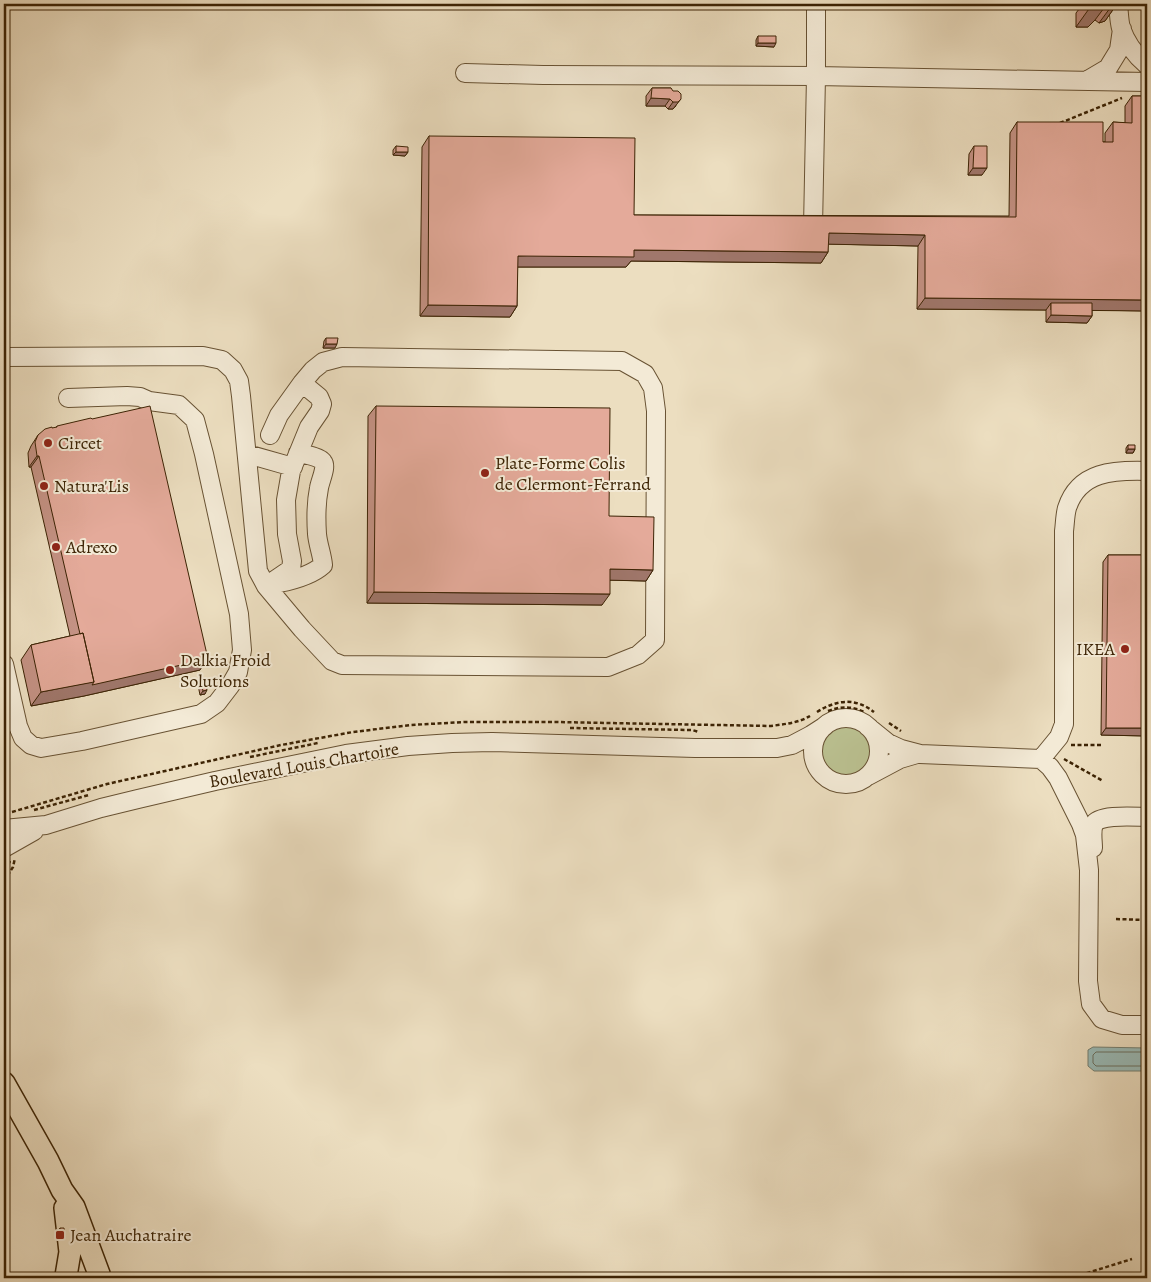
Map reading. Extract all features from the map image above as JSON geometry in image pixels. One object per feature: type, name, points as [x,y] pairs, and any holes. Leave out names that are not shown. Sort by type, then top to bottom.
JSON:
[{"type":"main road","points":[[4,1083],[48,1161],[62,1190],[74,1207],[103,1276]]},
{"type":"main road","points":[[62,1190],[70,1252],[64,1277]]},
{"type":"main road","points":[[64,1277],[82,1270],[103,1276]]},
{"type":"street","points":[[813,227],[816,4]]},
{"type":"street","points":[[1118,4],[1122,29],[1130,46],[1147,65]]},
{"type":"street","points":[[1085,82],[1108,68],[1119,50],[1122,29]]},
{"type":"street","points":[[465,73],[816,76],[1143,82]]},
{"type":"street","points":[[4,356],[203,356],[222,360],[233,370],[239,381],[258,571],[266,586],[332,661],[342,665],[608,667],[638,655],[655,640],[656,411],[653,388],[645,374],[622,360],[342,357],[322,362],[313,370],[279,415],[270,435]]},
{"type":"street","points":[[266,586],[291,570],[292,562],[287,534],[286,500],[296,460],[309,428],[320,411],[322,404],[319,397],[302,383]]},
{"type":"street","points":[[4,664],[18,726],[23,738],[31,745],[41,748],[82,741],[201,714],[216,703],[230,686],[238,672],[242,650],[239,614],[195,420],[179,405],[148,401],[140,396],[68,398]]},
{"type":"street","points":[[247,454],[296,460],[322,460],[325,468],[320,480],[316,504],[317,536],[323,565],[313,572],[291,581],[266,586]]},
{"type":"street","points":[[825,726],[818,734],[813,754],[816,765],[822,774],[839,784],[858,782],[900,759],[920,754],[1046,752],[1059,736],[1064,724],[1064,531],[1067,509],[1075,491],[1089,480],[1106,472],[1147,470]]},
{"type":"street","points":[[777,748],[812,735],[835,720],[846,719],[857,721],[867,726],[888,743],[920,754]]},
{"type":"street","points":[[866,777],[873,770],[877,762],[878,752],[877,742],[867,726]]},
{"type":"street","name":"Boulevard Louis Chartoire","points":[[46,824],[100,808],[215,781],[346,754],[408,746],[492,742],[695,748],[777,748]]},
{"type":"street","points":[[777,748],[816,765]]},
{"type":"street","points":[[1046,752],[1050,767],[1062,785],[1080,805],[1088,810],[1117,817]]},
{"type":"street","points":[[1062,785],[1085,835],[1089,870],[1088,981],[1092,1004],[1102,1019],[1122,1025],[1147,1025]]},
{"type":"street","points":[[1089,870],[1093,848],[1093,829],[1094,824],[1098,820],[1117,817],[1147,817]]},
{"type":"street","points":[[4,829],[46,824]]},
{"type":"street","points":[[4,848],[46,824]]},
{"type":"path","points":[[1055,124],[1118,100],[1132,92],[1143,82]]},
{"type":"path","points":[[1046,752],[1102,744]]},
{"type":"path","points":[[1116,919],[1147,920]]},
{"type":"path","points":[[1048,1278],[1084,1274],[1132,1259]]},
{"type":"green space","points":[[846,725],[856,727],[865,733],[871,742],[873,752],[871,762],[865,771],[856,777],[846,779],[836,777],[827,771],[821,762],[819,752],[821,742],[827,733],[836,727]]},
{"type":"water","points":[[1093,1047],[1147,1048],[1147,1071],[1094,1071],[1088,1066],[1088,1050]]},
{"type":"building","points":[[1091,4],[1105,4],[1103,6],[1091,6]]},
{"type":"building","points":[[758,36],[776,36],[776,43],[758,43]]},
{"type":"building","points":[[652,88],[671,88],[673,91],[678,91],[681,94],[681,99],[678,102],[673,102],[670,99],[651,98]]},
{"type":"building","points":[[1132,96],[1147,96],[1147,300],[925,298],[925,235],[829,233],[828,252],[634,250],[634,257],[518,256],[517,306],[428,305],[429,136],[635,138],[634,215],[1016,217],[1017,122],[1103,122],[1103,142],[1113,142],[1113,122],[1132,123]]},
{"type":"building","points":[[396,146],[408,147],[408,152],[396,152]]},
{"type":"building","points":[[974,146],[987,146],[987,168],[973,168]]},
{"type":"building","points":[[1051,303],[1092,303],[1092,316],[1051,315]]},
{"type":"building","points":[[326,338],[338,338],[337,344],[326,344]]},
{"type":"building","points":[[150,406],[208,659],[92,685],[94,682],[83,633],[80,634],[35,442],[38,435],[45,429]]},
{"type":"building","name":"Plate-Forme Colis de Clermont-Ferrand","points":[[376,406],[610,408],[609,516],[654,517],[653,570],[610,569],[610,594],[374,592]]},
{"type":"building","points":[[1128,445],[1135,445],[1135,449],[1128,449]]},
{"type":"building","name":"IKEA","points":[[1108,555],[1147,555],[1147,728],[1106,728]]},
{"type":"building","points":[[83,633],[94,682],[41,692],[31,645]]},
{"type":"building","points":[[205,681],[207,690],[203,691],[201,682]]},
{"type":"building","points":[[60,1228],[64,1228],[65,1236],[61,1236]]},
{"type":"building","points":[[397,1274],[397,1278],[391,1278],[391,1275]]},
{"type":"place","name":"Circet","points":[[48,443]]},
{"type":"place","name":"Plate-Forme Colis de Clermont-Ferrand","points":[[485,473]]},
{"type":"place","name":"Natura'Lis","points":[[44,486]]},
{"type":"place","name":"Adrexo","points":[[56,547]]},
{"type":"place","name":"IKEA","points":[[1125,649]]},
{"type":"place","name":"Dalkia Froid Solutions","points":[[170,670]]},
{"type":"place","name":"Jean Auchatraire","points":[[60,1235]]}]
